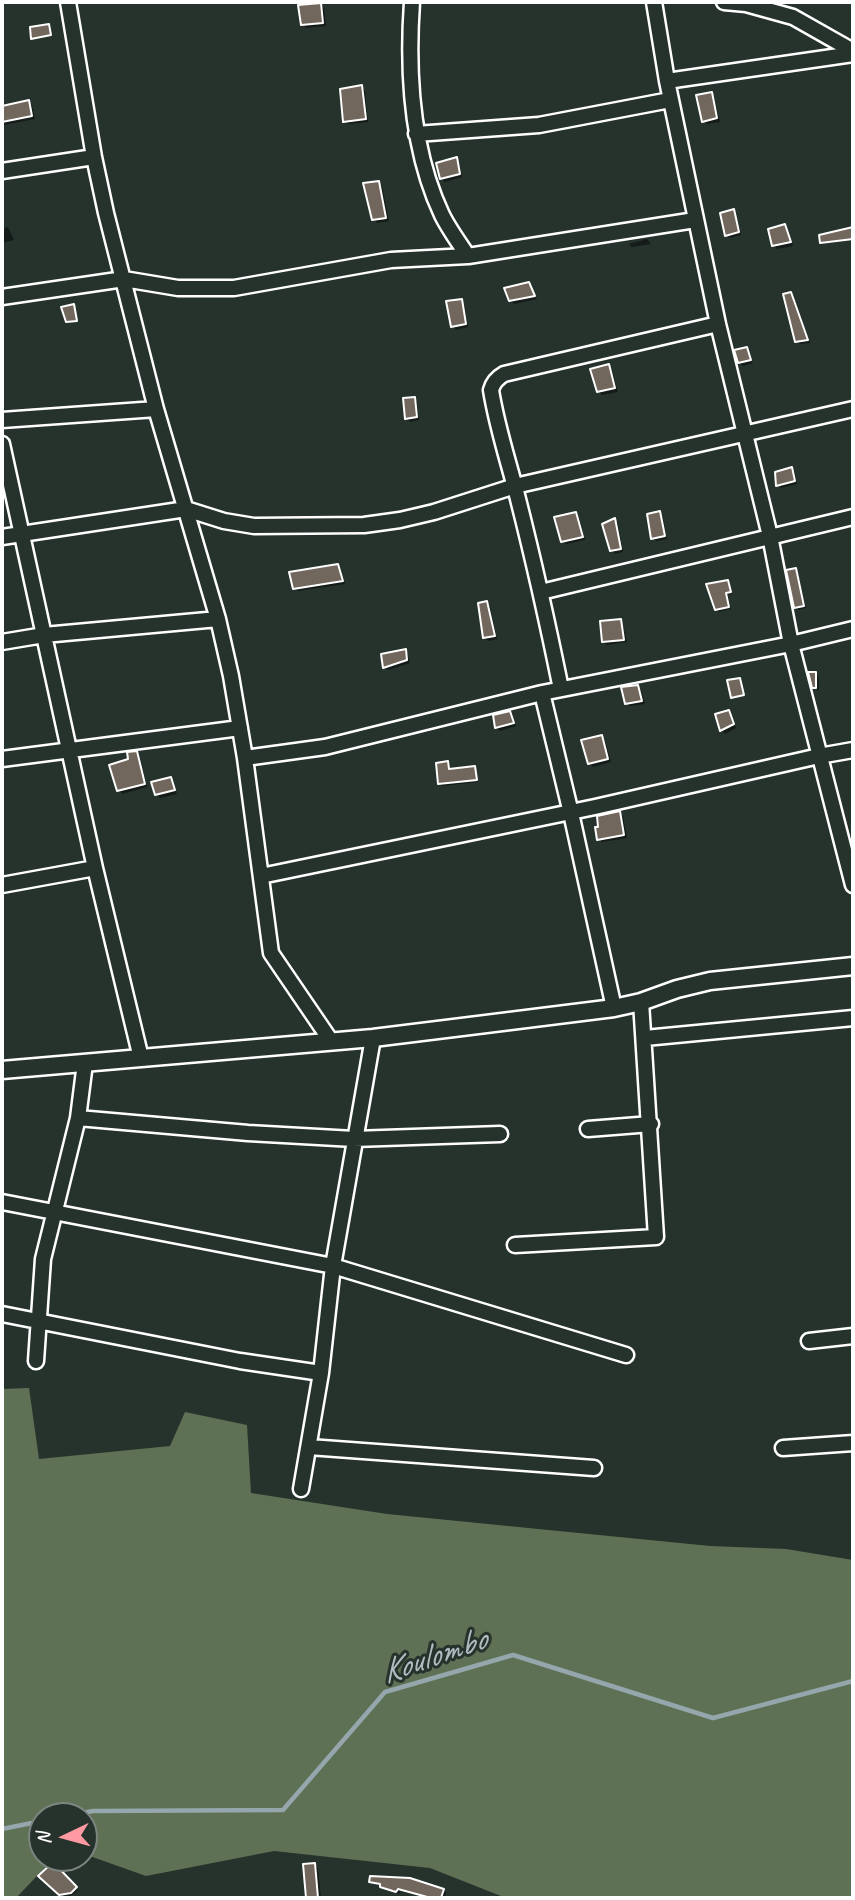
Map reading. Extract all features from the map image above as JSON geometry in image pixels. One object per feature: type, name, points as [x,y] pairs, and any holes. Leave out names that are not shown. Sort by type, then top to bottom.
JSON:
[{"type":"street","points":[[68,2],[94,157],[156,409],[218,619],[245,758],[272,956],[331,1041]]},
{"type":"street","points":[[412,2],[411,74],[416,134],[428,179],[443,216],[468,256]]},
{"type":"street","points":[[654,2],[670,100],[718,324],[747,435],[791,644],[853,885]]},
{"type":"street","points":[[724,2],[746,4],[793,17],[853,53]]},
{"type":"street","points":[[667,81],[853,53]]},
{"type":"street","points":[[416,134],[539,125],[670,100]]},
{"type":"street","points":[[2,171],[94,157]]},
{"type":"street","points":[[2,297],[124,279],[178,288],[234,288],[391,260],[468,256],[695,220]]},
{"type":"street","points":[[561,689],[515,486],[496,424],[491,390],[497,378],[504,374],[718,324]]},
{"type":"street","points":[[2,420],[156,409]]},
{"type":"street","points":[[2,537],[186,509],[224,521],[254,526],[365,525],[434,512],[515,486],[853,409]]},
{"type":"street","points":[[2,444],[68,749],[141,1058]]},
{"type":"street","points":[[541,592],[853,517]]},
{"type":"street","points":[[2,642],[44,635],[218,619]]},
{"type":"street","points":[[245,758],[325,747],[542,693],[791,644],[853,629]]},
{"type":"street","points":[[542,693],[614,1007]]},
{"type":"street","points":[[2,759],[240,728]]},
{"type":"street","points":[[261,876],[571,813],[853,750]]},
{"type":"street","points":[[2,885],[95,868]]},
{"type":"street","points":[[2,1070],[373,1038],[614,1007],[641,1002],[710,981],[853,966]]},
{"type":"street","points":[[515,1245],[656,1237],[651,1124],[641,1002]]},
{"type":"street","points":[[645,1038],[853,1018]]},
{"type":"street","points":[[301,1489],[321,1373],[333,1266],[373,1038]]},
{"type":"street","points":[[36,1361],[43,1259],[78,1118],[85,1063]]},
{"type":"street","points":[[78,1118],[221,1131],[354,1139],[500,1134]]},
{"type":"street","points":[[588,1129],[651,1124]]},
{"type":"street","points":[[2,1202],[333,1266],[626,1355]]},
{"type":"street","points":[[2,1314],[240,1361],[321,1373]]},
{"type":"street","points":[[809,1341],[853,1336]]},
{"type":"street","points":[[783,1447],[853,1443]]},
{"type":"street","points":[[309,1447],[594,1468]]},
{"type":"green space","points":[[29,1388],[39,1459],[170,1446],[185,1412],[247,1425],[251,1493],[387,1514],[710,1546],[786,1549],[853,1560],[853,1898],[506,1898],[430,1868],[274,1851],[146,1876],[98,1859],[98,1802],[28,1802],[28,1872],[41,1872],[16,1898],[2,1898],[2,1389]]},
{"type":"building","points":[[321,3],[323,23],[301,25],[298,5]]},
{"type":"building","points":[[49,24],[51,35],[31,39],[30,27]]},
{"type":"building","points":[[362,85],[366,119],[343,122],[340,89]]},
{"type":"building","points":[[712,92],[717,118],[702,122],[696,95]]},
{"type":"building","points":[[29,100],[32,116],[2,122],[2,106]]},
{"type":"building","points":[[457,157],[460,174],[440,179],[436,163]]},
{"type":"building","points":[[379,181],[386,218],[372,220],[363,183]]},
{"type":"building","points":[[734,209],[739,232],[725,236],[720,213]]},
{"type":"building","points":[[785,224],[791,242],[772,246],[768,229]]},
{"type":"building","points":[[853,227],[853,239],[820,243],[819,235]]},
{"type":"building","points":[[529,282],[535,296],[509,301],[504,288]]},
{"type":"building","points":[[791,292],[808,340],[795,342],[783,294]]},
{"type":"building","points":[[462,299],[466,324],[451,327],[446,301]]},
{"type":"building","points":[[74,304],[77,321],[66,322],[61,307]]},
{"type":"building","points":[[747,347],[751,360],[738,363],[734,350]]},
{"type":"building","points":[[609,364],[615,388],[597,392],[590,369]]},
{"type":"building","points":[[415,397],[417,417],[405,419],[403,398]]},
{"type":"building","points":[[792,467],[795,481],[776,486],[775,472]]},
{"type":"building","points":[[660,511],[665,536],[651,539],[647,514]]},
{"type":"building","points":[[576,512],[583,537],[561,542],[554,517]]},
{"type":"building","points":[[615,518],[621,549],[610,551],[602,524]]},
{"type":"building","points":[[338,564],[343,581],[293,589],[289,572]]},
{"type":"building","points":[[796,568],[804,606],[794,608],[786,570]]},
{"type":"building","points":[[728,580],[731,592],[726,593],[729,607],[715,610],[706,584]]},
{"type":"building","points":[[487,601],[495,636],[483,638],[478,603]]},
{"type":"building","points":[[621,619],[624,640],[602,642],[600,621]]},
{"type":"building","points":[[406,649],[407,660],[383,668],[381,654]]},
{"type":"building","points":[[808,672],[816,672],[816,688],[812,688]]},
{"type":"building","points":[[740,678],[744,695],[731,698],[727,680]]},
{"type":"building","points":[[638,685],[642,701],[625,704],[621,687]]},
{"type":"building","points":[[729,710],[734,724],[720,731],[715,714]]},
{"type":"building","points":[[510,711],[514,723],[495,728],[493,715]]},
{"type":"building","points":[[602,735],[608,759],[588,764],[581,740]]},
{"type":"building","points":[[137,751],[145,784],[117,791],[109,765],[128,759],[127,752]]},
{"type":"building","points":[[448,761],[449,769],[475,766],[477,780],[438,784],[436,763]]},
{"type":"building","points":[[171,777],[175,790],[155,795],[151,782]]},
{"type":"building","points":[[620,811],[624,835],[597,840],[597,816]]},
{"type":"building","points":[[315,1863],[318,1898],[306,1898],[303,1864]]},
{"type":"building","points":[[42,1872],[63,1872],[77,1887],[71,1893],[59,1895],[38,1876]]},
{"type":"building","points":[[370,1876],[410,1878],[444,1889],[441,1898],[398,1889],[396,1892],[369,1882]]},
{"type":"waterway","name":"Koulombo","points":[[98,1811],[283,1810],[385,1692],[513,1655],[713,1718],[853,1681]]},
{"type":"waterway","name":"Koulombo","points":[[2,1829],[28,1824]]}]
